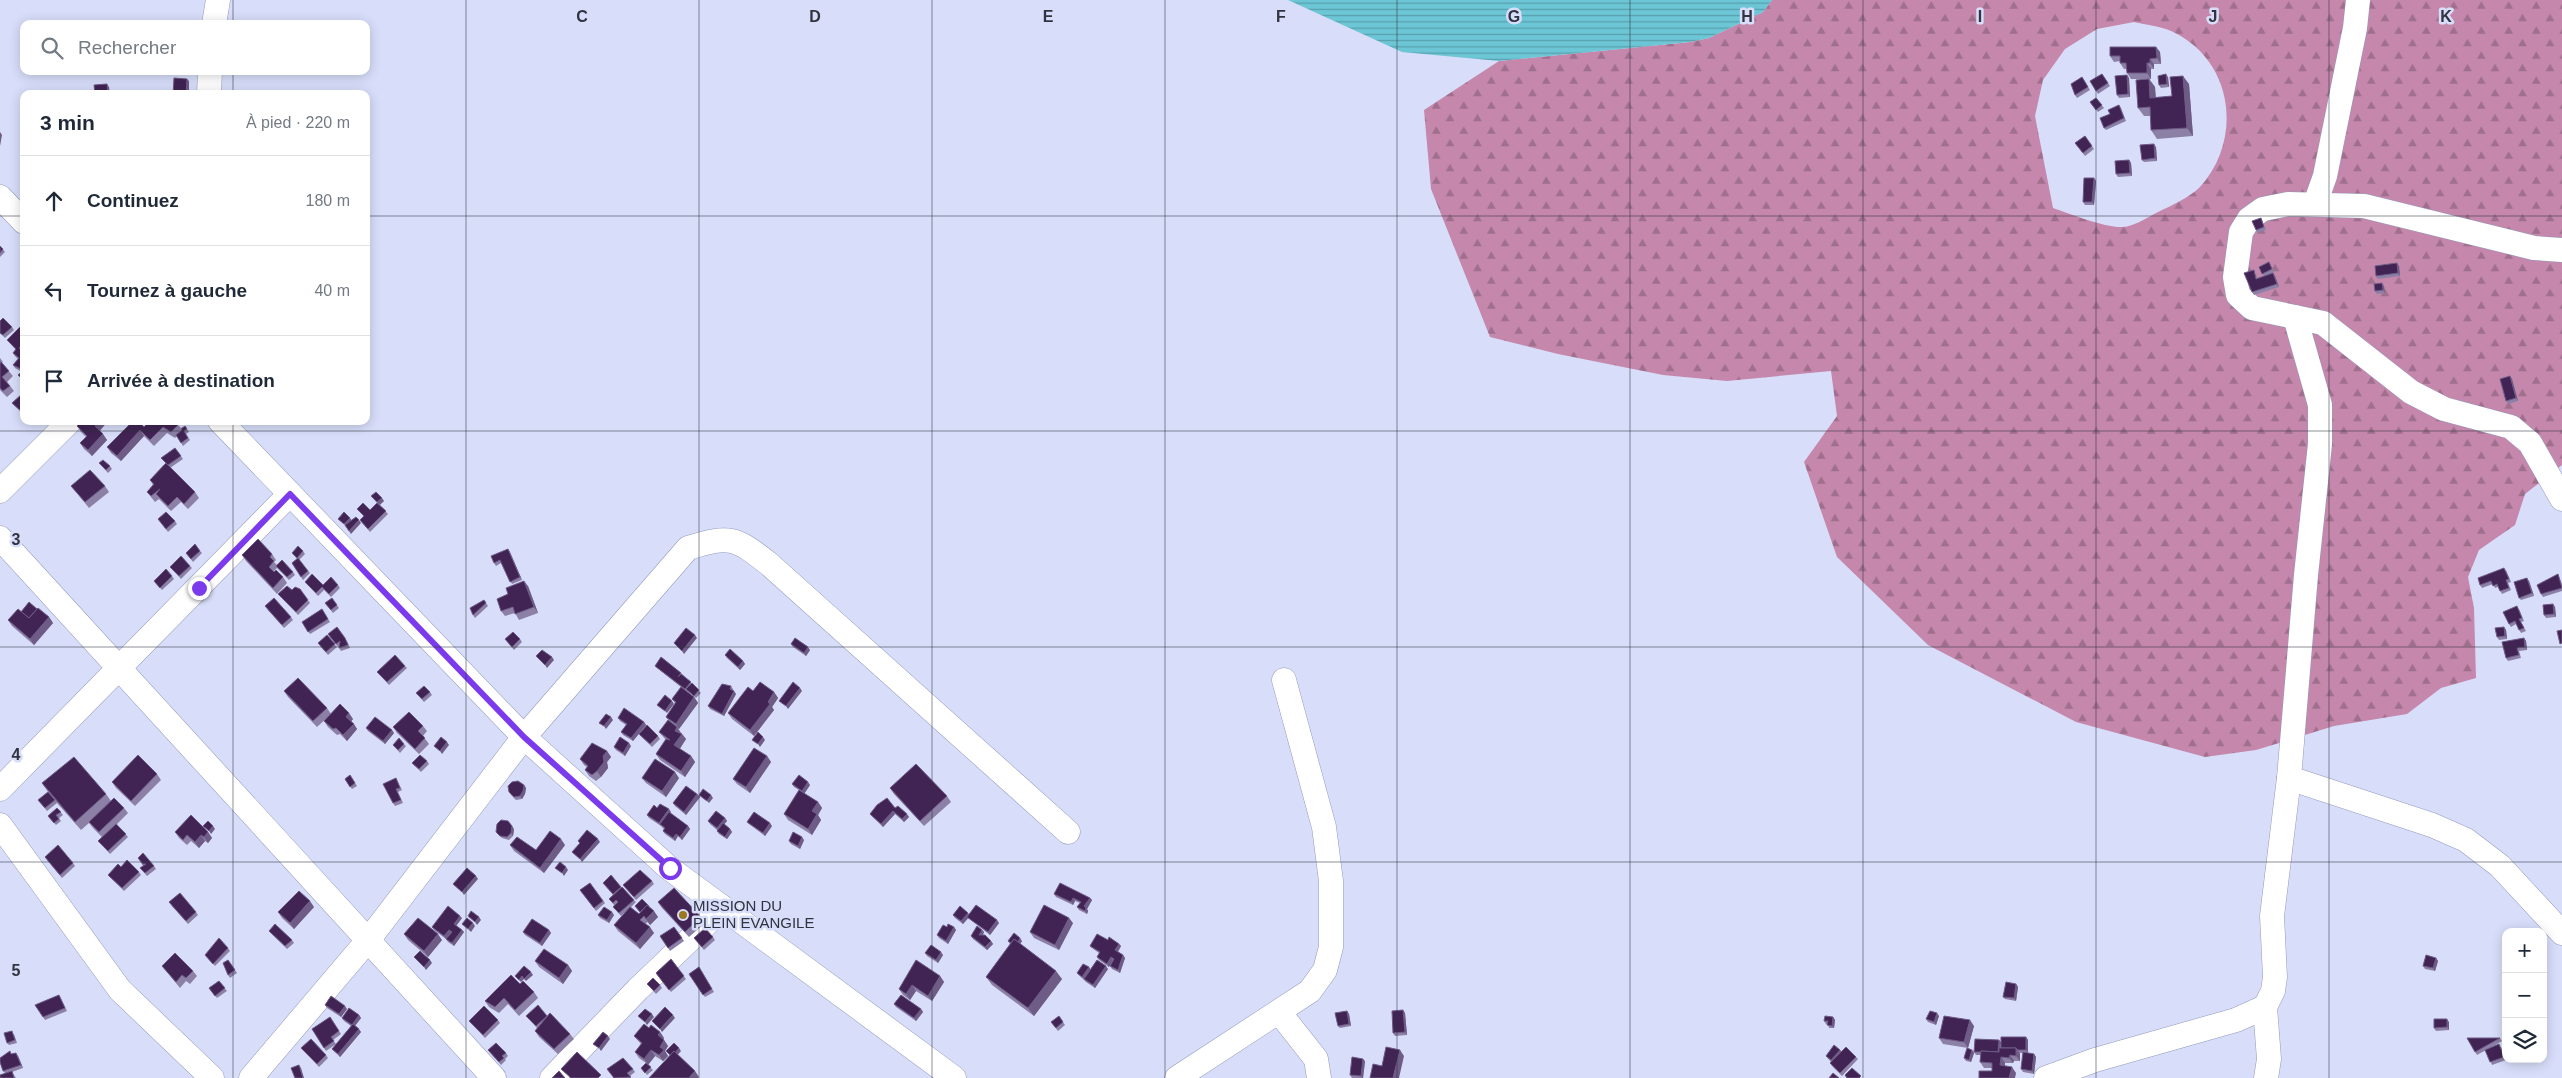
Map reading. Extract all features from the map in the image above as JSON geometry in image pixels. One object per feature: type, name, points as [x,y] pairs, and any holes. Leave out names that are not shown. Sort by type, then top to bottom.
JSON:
[{"type":"street","points":[[215,20],[218,0]]},
{"type":"street","points":[[2315,204],[2325,176],[2355,28],[2358,0]]},
{"type":"street","points":[[209,90],[210,75]]},
{"type":"street","points":[[2562,250],[2534,248],[2364,206],[2288,204],[2263,209],[2249,219],[2241,232],[2235,277],[2238,295],[2252,308],[2323,323],[2411,392],[2444,409],[2511,426],[2530,443],[2562,499]]},
{"type":"street","points":[[2266,1078],[2269,1060],[2265,1007],[2273,991],[2275,977],[2272,916],[2289,778],[2306,575],[2320,444],[2320,405],[2296,317]]},
{"type":"street","points":[[0,490],[66,425]]},
{"type":"street","points":[[224,425],[524,737],[670,868],[954,1078]]},
{"type":"street","points":[[0,789],[290,494]]},
{"type":"street","points":[[0,538],[370,939],[494,1078]]},
{"type":"street","points":[[251,1078],[370,939],[524,737],[688,548],[717,539],[743,544],[769,564],[1068,832]]},
{"type":"street","points":[[1177,1078],[1310,991],[1325,970],[1332,947],[1331,881],[1324,827],[1284,680]]},
{"type":"street","points":[[2289,778],[2432,825],[2466,840],[2500,866],[2562,933]]},
{"type":"street","points":[[0,825],[120,990],[212,1078]]},
{"type":"street","points":[[552,1078],[638,989],[723,908]]},
{"type":"street","points":[[2046,1078],[2095,1060],[2236,1020],[2265,1007]]},
{"type":"street","points":[[1278,1012],[1316,1059],[1319,1078]]},
{"type":"green space","points":[[1772,0],[2562,0],[2562,465],[2525,494],[2515,525],[2479,550],[2468,577],[2474,608],[2476,678],[2441,688],[2407,714],[2334,726],[2256,750],[2205,757],[2076,722],[1928,645],[1837,557],[1804,462],[1837,416],[1831,371],[1727,381],[1663,375],[1558,354],[1490,337],[1431,189],[1424,110],[1499,61],[1690,42],[1709,38],[1763,12]],"holes":[[[2134,22],[2171,31],[2192,44],[2208,60],[2219,80],[2225,101],[2227,123],[2223,146],[2214,167],[2200,187],[2180,201],[2136,224],[2127,227],[2116,227],[2053,208],[2035,116],[2043,80],[2065,49],[2097,29]]]},
{"type":"shaded area","points":[[1288,0],[1772,0],[1763,12],[1709,38],[1690,42],[1499,61],[1402,52]]},
{"type":"building","points":[[2110,47],[2156,47],[2157,58],[2150,59],[2150,63],[2147,63],[2147,73],[2127,73],[2126,63],[2120,63],[2120,56],[2110,56]]},
{"type":"building","points":[[2102,74],[2108,83],[2096,91],[2090,81]]},
{"type":"building","points":[[2166,74],[2167,84],[2159,85],[2158,76]]},
{"type":"building","points":[[2127,75],[2128,94],[2117,95],[2115,76]]},
{"type":"building","points":[[2183,76],[2187,128],[2151,130],[2150,107],[2138,108],[2136,80],[2149,79],[2150,98],[2172,96],[2170,77]]},
{"type":"building","points":[[2082,77],[2088,87],[2075,95],[2071,84]]},
{"type":"building","points":[[174,78],[187,79],[186,90],[173,90]]},
{"type":"building","points":[[107,84],[108,90],[95,90],[94,85]]},
{"type":"building","points":[[2096,98],[2102,105],[2096,110],[2090,102]]},
{"type":"building","points":[[2119,105],[2124,118],[2104,128],[2100,118],[2110,114],[2108,110]]},
{"type":"building","points":[[2085,136],[2092,146],[2083,153],[2075,143]]},
{"type":"building","points":[[2154,144],[2155,158],[2142,160],[2140,145]]},
{"type":"building","points":[[2129,160],[2130,173],[2116,174],[2115,161]]},
{"type":"building","points":[[2084,178],[2094,178],[2092,202],[2083,202]]},
{"type":"building","points":[[2261,218],[2264,227],[2256,230],[2252,221]]},
{"type":"building","points":[[2269,262],[2272,269],[2262,274],[2259,267]]},
{"type":"building","points":[[2397,263],[2398,273],[2376,276],[2375,266]]},
{"type":"building","points":[[2254,270],[2256,279],[2273,273],[2277,284],[2252,292],[2244,273]]},
{"type":"building","points":[[2382,283],[2383,290],[2375,291],[2374,284]]},
{"type":"building","points":[[3,318],[12,327],[3,335],[0,333],[0,321]]},
{"type":"building","points":[[20,327],[20,368],[13,365],[19,358],[13,353],[16,349],[7,340]]},
{"type":"building","points":[[0,362],[9,371],[2,377],[10,386],[3,391],[0,388]]},
{"type":"building","points":[[2510,376],[2516,398],[2506,401],[2500,379]]},
{"type":"building","points":[[20,396],[20,410],[12,403]]},
{"type":"building","points":[[96,425],[103,434],[88,450],[80,443],[87,436],[77,426]]},
{"type":"building","points":[[129,425],[142,425],[144,427],[146,425],[178,425],[171,432],[163,427],[150,440],[140,430],[117,456],[107,447]]},
{"type":"building","points":[[185,426],[187,429],[184,431],[188,438],[181,443],[176,435]]},
{"type":"building","points":[[175,448],[181,456],[168,465],[161,458]]},
{"type":"building","points":[[103,460],[110,466],[106,470],[99,463]]},
{"type":"building","points":[[166,463],[195,492],[184,504],[177,497],[168,506],[156,494],[160,489],[151,496],[147,492],[154,484],[150,480]]},
{"type":"building","points":[[90,470],[105,486],[85,502],[71,486]]},
{"type":"building","points":[[376,492],[382,498],[377,502],[371,496]]},
{"type":"building","points":[[363,503],[370,510],[377,503],[386,511],[368,529],[360,520],[364,516],[357,509]]},
{"type":"building","points":[[166,512],[175,521],[166,529],[158,519]]},
{"type":"building","points":[[344,512],[350,518],[344,524],[338,519]]},
{"type":"building","points":[[356,517],[359,520],[349,531],[345,525]]},
{"type":"building","points":[[258,539],[272,554],[270,557],[274,561],[269,567],[274,572],[276,570],[283,577],[273,588],[242,555]]},
{"type":"building","points":[[195,544],[200,551],[191,559],[186,553]]},
{"type":"building","points":[[298,546],[303,551],[297,558],[292,553]]},
{"type":"building","points":[[508,549],[520,577],[510,582],[500,560],[494,563],[491,556]]},
{"type":"building","points":[[181,556],[190,566],[179,576],[170,567]]},
{"type":"building","points":[[298,558],[308,571],[301,577],[292,563]]},
{"type":"building","points":[[282,560],[293,572],[287,577],[276,566]]},
{"type":"building","points":[[2504,568],[2509,579],[2506,580],[2509,588],[2500,591],[2497,584],[2493,586],[2491,581],[2480,585],[2478,578]]},
{"type":"building","points":[[166,569],[172,576],[160,588],[154,581]]},
{"type":"building","points":[[312,574],[323,585],[331,577],[338,585],[329,594],[322,587],[316,593],[305,582]]},
{"type":"building","points":[[2558,574],[2562,588],[2541,594],[2537,585]]},
{"type":"building","points":[[2527,578],[2532,593],[2519,598],[2514,582]]},
{"type":"building","points":[[524,581],[534,607],[515,614],[513,607],[501,611],[497,599],[508,594],[506,588]]},
{"type":"building","points":[[287,586],[292,590],[295,587],[300,589],[308,600],[296,612],[278,594]]},
{"type":"building","points":[[274,598],[291,617],[282,625],[265,606]]},
{"type":"building","points":[[332,598],[337,605],[331,610],[325,603]]},
{"type":"building","points":[[484,600],[486,603],[473,615],[470,608]]},
{"type":"building","points":[[29,602],[37,609],[29,618],[21,612]]},
{"type":"building","points":[[2553,604],[2554,614],[2544,615],[2543,605]]},
{"type":"building","points":[[2517,606],[2522,618],[2519,619],[2524,628],[2519,630],[2515,621],[2509,624],[2503,612]]},
{"type":"building","points":[[38,608],[49,617],[30,639],[8,620],[18,609],[29,618]]},
{"type":"building","points":[[322,609],[328,619],[308,632],[302,622]]},
{"type":"building","points":[[337,627],[348,645],[339,648],[340,641],[336,644],[328,634]]},
{"type":"building","points":[[2504,627],[2505,636],[2497,637],[2495,628]]},
{"type":"building","points":[[686,628],[695,635],[682,651],[674,643]]},
{"type":"building","points":[[2562,630],[2562,643],[2560,644],[2557,631]]},
{"type":"building","points":[[513,632],[520,639],[512,647],[505,639]]},
{"type":"building","points":[[327,635],[335,644],[326,652],[318,643]]},
{"type":"building","points":[[795,638],[808,647],[804,653],[791,644]]},
{"type":"building","points":[[2524,638],[2525,647],[2517,648],[2519,655],[2506,658],[2502,642]]},
{"type":"building","points":[[730,649],[743,661],[738,667],[725,655]]},
{"type":"building","points":[[542,650],[552,657],[545,665],[536,656]]},
{"type":"building","points":[[395,655],[405,666],[387,682],[377,672]]},
{"type":"building","points":[[661,657],[681,673],[678,677],[681,674],[691,682],[685,689],[655,666]]},
{"type":"building","points":[[298,678],[327,708],[313,721],[284,691]]},
{"type":"building","points":[[760,682],[774,692],[768,702],[770,704],[750,730],[728,713],[748,687],[753,691]]},
{"type":"building","points":[[793,682],[800,688],[786,706],[779,701]]},
{"type":"building","points":[[692,683],[699,690],[694,696],[686,689]]},
{"type":"building","points":[[722,684],[731,686],[730,689],[734,691],[722,714],[708,706]]},
{"type":"building","points":[[424,686],[430,692],[422,699],[416,693]]},
{"type":"building","points":[[681,687],[694,697],[676,724],[666,717],[676,702],[672,699]]},
{"type":"building","points":[[665,695],[672,701],[665,711],[657,705]]},
{"type":"building","points":[[340,704],[349,713],[346,717],[354,724],[343,735],[324,721]]},
{"type":"building","points":[[624,708],[644,722],[631,738],[621,732],[627,724],[618,718]]},
{"type":"building","points":[[409,712],[423,726],[418,731],[425,738],[415,749],[393,727]]},
{"type":"building","points":[[606,714],[611,717],[604,726],[599,723]]},
{"type":"building","points":[[375,717],[392,730],[383,741],[366,728]]},
{"type":"building","points":[[668,720],[677,727],[675,731],[682,734],[674,745],[691,756],[681,771],[656,754],[666,739],[670,740],[659,732]]},
{"type":"building","points":[[647,725],[658,736],[650,744],[639,734]]},
{"type":"building","points":[[758,732],[763,737],[758,744],[752,740]]},
{"type":"building","points":[[441,737],[447,742],[440,751],[434,746]]},
{"type":"building","points":[[620,737],[629,743],[623,753],[614,747]]},
{"type":"building","points":[[399,738],[404,744],[398,750],[393,745]]},
{"type":"building","points":[[592,743],[607,751],[603,756],[604,762],[592,775],[585,770],[588,766],[580,759]]},
{"type":"building","points":[[754,748],[767,756],[746,787],[733,779]]},
{"type":"building","points":[[138,755],[157,774],[131,801],[112,782]]},
{"type":"building","points":[[420,755],[427,761],[419,769],[412,763]]},
{"type":"building","points":[[74,757],[106,794],[75,822],[42,783]]},
{"type":"building","points":[[655,759],[675,772],[662,791],[642,778]]},
{"type":"building","points":[[916,764],[947,796],[920,821],[890,788]]},
{"type":"building","points":[[350,775],[355,783],[350,787],[345,779]]},
{"type":"building","points":[[799,775],[808,782],[802,791],[792,784]]},
{"type":"building","points":[[396,778],[400,788],[396,789],[401,800],[393,803],[383,784]]},
{"type":"building","points":[[518,781],[524,785],[523,791],[520,796],[514,797],[509,792],[508,786],[512,782]]},
{"type":"building","points":[[686,786],[697,794],[684,812],[673,803]]},
{"type":"building","points":[[703,789],[711,795],[707,801],[699,795]]},
{"type":"building","points":[[799,790],[818,802],[812,811],[817,814],[808,829],[784,814]]},
{"type":"building","points":[[48,792],[55,800],[45,808],[38,800]]},
{"type":"building","points":[[114,798],[124,808],[99,832],[89,822]]},
{"type":"building","points":[[887,798],[895,808],[898,806],[907,814],[902,819],[893,811],[881,824],[870,814],[877,805]]},
{"type":"building","points":[[660,804],[669,809],[659,823],[647,815],[654,805],[657,808]]},
{"type":"building","points":[[57,808],[61,812],[56,815],[59,819],[54,823],[48,816]]},
{"type":"building","points":[[716,811],[725,818],[717,828],[708,821]]},
{"type":"building","points":[[669,812],[688,826],[680,837],[676,834],[673,838],[663,831],[665,828],[660,824]]},
{"type":"building","points":[[754,812],[770,823],[763,833],[747,822]]},
{"type":"building","points":[[191,815],[208,832],[204,837],[201,835],[195,842],[187,835],[183,840],[175,832]]},
{"type":"building","points":[[501,820],[508,821],[512,826],[511,833],[507,837],[500,836],[496,832],[497,824]]},
{"type":"building","points":[[208,821],[213,826],[209,831],[203,826]]},
{"type":"building","points":[[723,823],[730,829],[725,837],[717,831]]},
{"type":"building","points":[[116,824],[126,834],[108,851],[98,841]]},
{"type":"building","points":[[587,830],[598,839],[580,859],[572,852],[580,843],[578,841]]},
{"type":"building","points":[[550,831],[561,839],[540,868],[510,845],[517,837],[536,850]]},
{"type":"building","points":[[793,832],[802,837],[798,846],[789,841]]},
{"type":"building","points":[[58,845],[73,863],[60,875],[45,857]]},
{"type":"building","points":[[143,853],[154,866],[145,873],[140,868],[146,864],[143,864],[138,858]]},
{"type":"building","points":[[127,860],[139,872],[122,888],[108,875],[118,864],[121,867]]},
{"type":"building","points":[[560,862],[566,867],[562,873],[555,868]]},
{"type":"building","points":[[467,868],[476,876],[462,892],[453,884]]},
{"type":"building","points":[[640,870],[652,881],[634,897],[623,885]]},
{"type":"building","points":[[611,875],[621,887],[613,894],[603,883]]},
{"type":"building","points":[[590,883],[603,901],[594,908],[580,890]]},
{"type":"building","points":[[1060,883],[1090,898],[1084,906],[1086,908],[1085,911],[1077,907],[1081,902],[1073,898],[1071,902],[1054,894]]},
{"type":"building","points":[[622,887],[634,900],[619,913],[613,907],[618,902],[616,900],[613,903],[609,899]]},
{"type":"building","name":"MISSION DU PLEIN EVANGILE","points":[[674,888],[701,917],[685,932],[658,902]]},
{"type":"building","points":[[299,891],[310,901],[290,923],[278,912]]},
{"type":"building","points":[[180,893],[196,912],[186,921],[169,902]]},
{"type":"building","points":[[642,899],[649,906],[647,905],[640,912],[635,906]]},
{"type":"building","points":[[647,905],[654,911],[646,919],[644,916],[640,920],[650,927],[636,943],[614,925],[630,907],[639,914]]},
{"type":"building","points":[[976,905],[997,920],[988,932],[967,917]]},
{"type":"building","points":[[1044,905],[1069,918],[1055,945],[1030,932]]},
{"type":"building","points":[[448,906],[460,916],[454,924],[462,930],[452,943],[446,939],[452,932],[449,930],[444,936],[432,927]]},
{"type":"building","points":[[960,906],[968,913],[961,921],[953,915]]},
{"type":"building","points":[[604,907],[612,912],[607,920],[598,915]]},
{"type":"building","points":[[471,911],[479,917],[475,922],[468,916]]},
{"type":"building","points":[[418,918],[438,934],[424,951],[404,934]]},
{"type":"building","points":[[467,918],[473,923],[468,929],[462,924]]},
{"type":"building","points":[[532,919],[549,930],[540,943],[523,932]]},
{"type":"building","points":[[275,924],[292,940],[285,946],[269,931]]},
{"type":"building","points":[[948,924],[954,927],[946,941],[937,935],[943,925],[947,927]]},
{"type":"building","points":[[977,926],[982,930],[979,935],[985,935],[991,941],[985,947],[971,936]]},
{"type":"building","points":[[674,927],[682,938],[668,948],[660,936]]},
{"type":"building","points":[[705,928],[713,937],[702,947],[694,938]]},
{"type":"building","points":[[1014,933],[1020,938],[1018,942],[1014,939],[1011,943],[1008,941]]},
{"type":"building","points":[[1097,934],[1108,940],[1109,937],[1119,944],[1115,950],[1123,955],[1118,970],[1110,966],[1114,959],[1111,957],[1107,964],[1097,957],[1100,952],[1090,946]]},
{"type":"building","points":[[219,938],[228,948],[213,964],[205,955]]},
{"type":"building","points":[[1014,939],[1056,971],[1028,1008],[986,977]]},
{"type":"building","points":[[931,945],[941,952],[936,960],[925,953]]},
{"type":"building","points":[[544,949],[568,965],[559,978],[535,961]]},
{"type":"building","points":[[420,951],[430,960],[424,967],[414,957]]},
{"type":"building","points":[[175,953],[193,971],[186,978],[182,975],[176,982],[162,966]]},
{"type":"building","points":[[2426,955],[2436,958],[2433,968],[2423,966]]},
{"type":"building","points":[[671,959],[684,976],[669,990],[656,973]]},
{"type":"building","points":[[228,960],[235,970],[228,975],[223,963]]},
{"type":"building","points":[[916,960],[940,976],[928,996],[912,985],[906,994],[899,989]]},
{"type":"building","points":[[1097,960],[1106,966],[1093,985],[1084,979]]},
{"type":"building","points":[[1083,964],[1089,967],[1082,977],[1077,973]]},
{"type":"building","points":[[524,966],[531,972],[524,979],[522,976],[519,980],[515,976]]},
{"type":"building","points":[[699,967],[712,989],[703,995],[689,974]]},
{"type":"building","points":[[511,975],[520,984],[523,981],[534,992],[515,1010],[504,998],[495,1007],[485,1001]]},
{"type":"building","points":[[653,978],[660,985],[654,991],[647,984]]},
{"type":"building","points":[[219,981],[225,988],[215,996],[209,988]]},
{"type":"building","points":[[2006,982],[2016,984],[2014,998],[2003,997]]},
{"type":"building","points":[[59,995],[65,1008],[43,1017],[35,1005]]},
{"type":"building","points":[[901,995],[921,1009],[914,1018],[894,1004]]},
{"type":"building","points":[[331,996],[345,1006],[339,1014],[325,1005]]},
{"type":"building","points":[[538,1005],[547,1016],[536,1026],[526,1016]]},
{"type":"building","points":[[484,1006],[498,1020],[483,1035],[469,1021]]},
{"type":"building","points":[[665,1007],[673,1015],[660,1029],[652,1021]]},
{"type":"building","points":[[349,1008],[359,1015],[352,1025],[342,1018]]},
{"type":"building","points":[[645,1009],[652,1014],[645,1022],[638,1016]]},
{"type":"building","points":[[1403,1010],[1405,1032],[1393,1033],[1392,1011]]},
{"type":"building","points":[[1347,1011],[1349,1024],[1338,1026],[1335,1013]]},
{"type":"building","points":[[1930,1011],[1937,1013],[1934,1022],[1926,1019]]},
{"type":"building","points":[[550,1013],[570,1034],[554,1049],[535,1031]]},
{"type":"building","points":[[1059,1016],[1063,1022],[1056,1028],[1051,1022]]},
{"type":"building","points":[[1825,1016],[1833,1017],[1832,1026],[1827,1025],[1828,1021],[1824,1021]]},
{"type":"building","points":[[1944,1016],[1970,1020],[1964,1042],[1939,1038]]},
{"type":"building","points":[[330,1017],[339,1031],[331,1037],[334,1041],[324,1048],[312,1029]]},
{"type":"building","points":[[2434,1019],[2447,1019],[2447,1027],[2434,1028]]},
{"type":"building","points":[[353,1024],[359,1029],[338,1054],[332,1049]]},
{"type":"building","points":[[644,1024],[649,1028],[651,1025],[660,1032],[658,1035],[664,1040],[660,1047],[664,1050],[659,1055],[651,1050],[644,1059],[635,1052],[642,1043],[634,1036]]},
{"type":"building","points":[[12,1031],[15,1040],[7,1043],[4,1033]]},
{"type":"building","points":[[603,1032],[608,1036],[599,1048],[593,1044]]},
{"type":"building","points":[[2001,1037],[2026,1037],[2026,1050],[2001,1048]]},
{"type":"building","points":[[2467,1038],[2500,1038],[2475,1052]]},
{"type":"building","points":[[311,1039],[326,1055],[317,1064],[301,1048]]},
{"type":"building","points":[[1975,1039],[1999,1040],[1998,1052],[1974,1052]]},
{"type":"building","points":[[496,1043],[506,1053],[499,1062],[488,1050]]},
{"type":"building","points":[[674,1043],[679,1048],[670,1055],[666,1051]]},
{"type":"building","points":[[2499,1044],[2502,1058],[2490,1062],[2485,1050]]},
{"type":"building","points":[[1834,1045],[1840,1050],[1831,1060],[1826,1056]]},
{"type":"building","points":[[1386,1047],[1400,1050],[1393,1078],[1370,1078],[1373,1064],[1382,1066]]},
{"type":"building","points":[[1846,1047],[1856,1057],[1840,1073],[1830,1063]]},
{"type":"building","points":[[1967,1048],[1972,1050],[1969,1060],[1964,1058]]},
{"type":"building","points":[[1999,1048],[2016,1048],[2016,1056],[2010,1055],[2009,1058],[2001,1057],[2000,1065],[2012,1067],[2009,1078],[1979,1078],[1979,1071],[1992,1071],[1992,1063],[1980,1062],[1981,1051],[1999,1052]]},
{"type":"building","points":[[10,1051],[11,1054],[16,1053],[21,1065],[3,1071],[0,1058]]},
{"type":"building","points":[[674,1051],[695,1071],[689,1078],[649,1078]]},
{"type":"building","points":[[577,1052],[601,1075],[598,1078],[571,1078],[561,1069]]},
{"type":"building","points":[[2023,1052],[2034,1054],[2032,1071],[2021,1069]]},
{"type":"building","points":[[1352,1057],[1363,1059],[1361,1076],[1350,1075]]},
{"type":"building","points":[[623,1058],[633,1069],[627,1073],[631,1077],[614,1078],[607,1069]]},
{"type":"building","points":[[646,1063],[651,1067],[645,1073],[641,1068]]},
{"type":"building","points":[[299,1065],[303,1078],[295,1078],[291,1068]]},
{"type":"building","points":[[1852,1068],[1861,1076],[1859,1078],[1847,1078],[1845,1075]]},
{"type":"building","points":[[12,1071],[14,1078],[0,1078],[0,1075]]},
{"type":"building","points":[[559,1071],[565,1078],[552,1078]]},
{"type":"building","points":[[1833,1073],[1839,1078],[1829,1078]]},
{"type":"place","name":"MISSION DU PLEIN EVANGILE","points":[[683,915]]},
{"type":"route","points":[[199,588],[290,494],[524,737],[670,868]]}]
